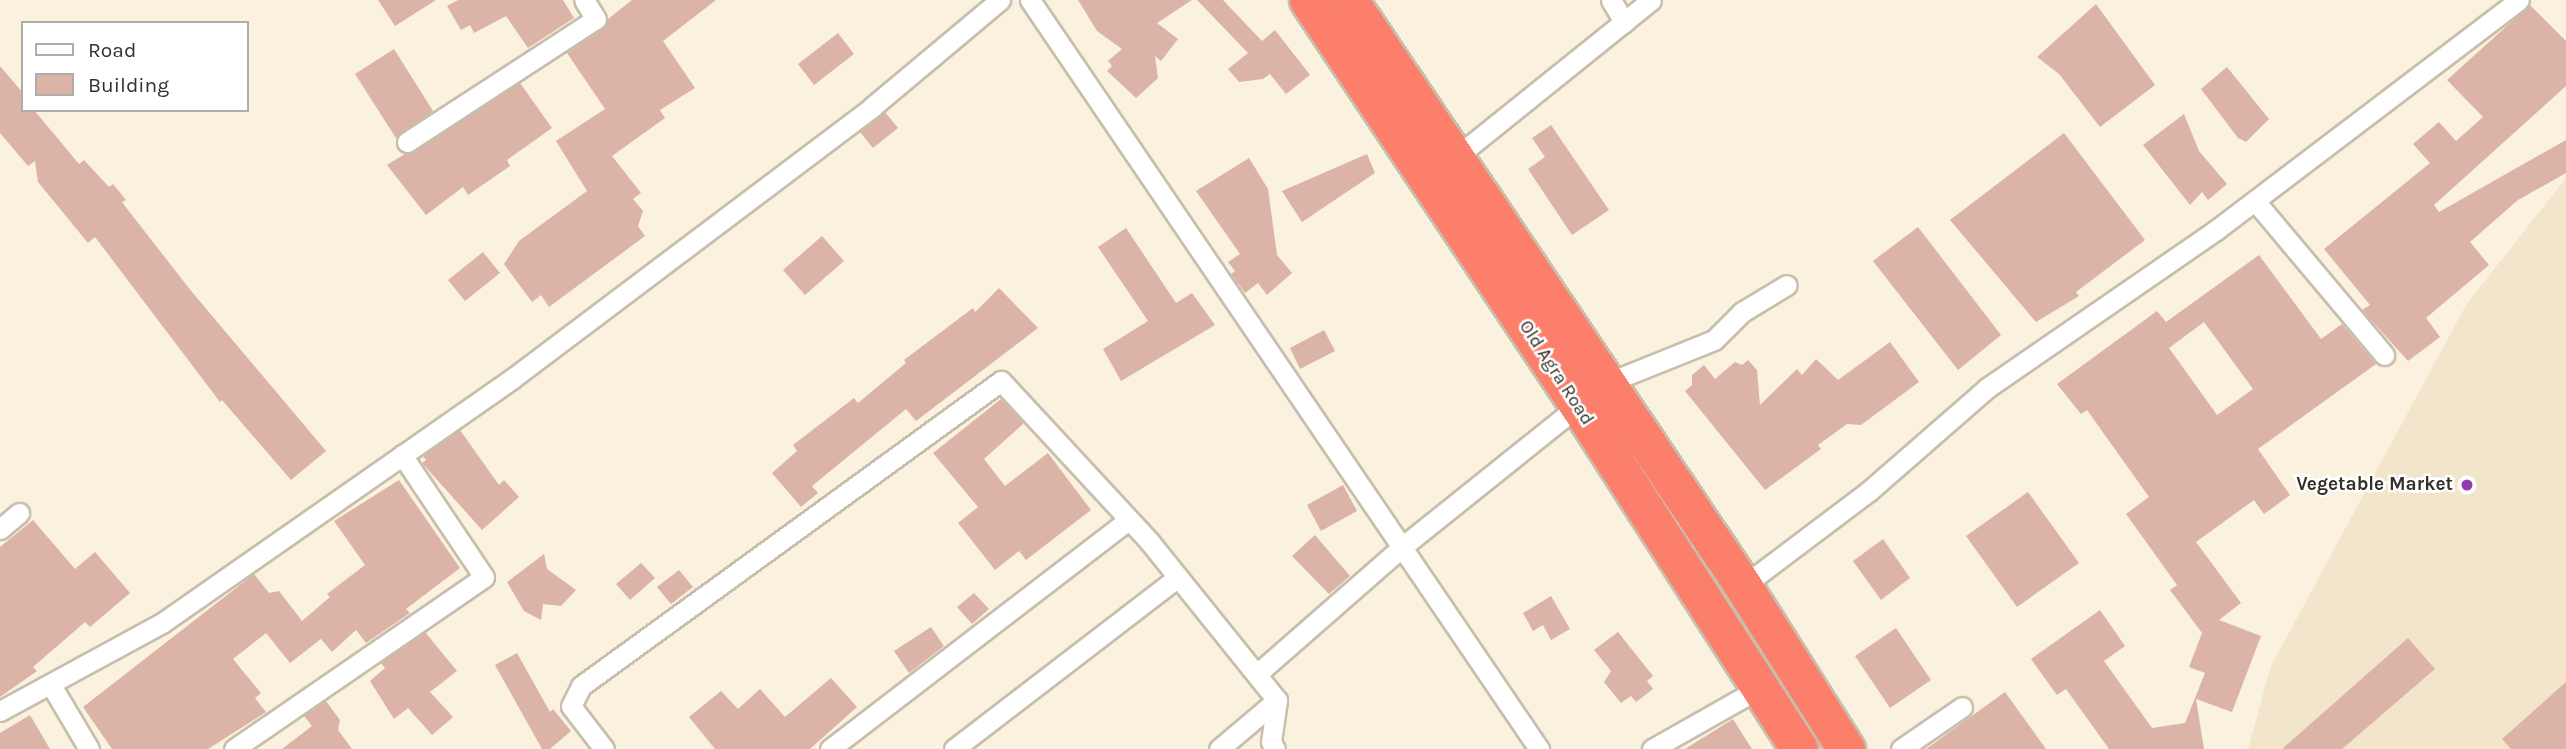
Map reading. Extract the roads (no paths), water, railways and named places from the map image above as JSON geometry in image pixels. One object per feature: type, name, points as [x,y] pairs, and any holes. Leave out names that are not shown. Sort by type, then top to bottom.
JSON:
[{"type":"highway","name":"Old Agra Road","points":[[1308,0],[1579,406],[1758,690],[1799,749]]},
{"type":"highway","points":[[1349,0],[1743,586],[1846,749]]},
{"type":"highway","points":[[1707,609],[1743,586]]},
{"type":"street","points":[[407,142],[596,19],[584,0]]},
{"type":"street","points":[[0,711],[162,623],[513,377],[872,107],[1000,0]]},
{"type":"street","points":[[1030,0],[1539,749]]},
{"type":"street","points":[[1611,0],[1624,22]]},
{"type":"street","points":[[1456,157],[1651,0]]},
{"type":"street","points":[[1743,586],[1869,491],[1987,388],[2255,201],[2519,0]]},
{"type":"street","points":[[2255,201],[2384,355]]},
{"type":"street","points":[[1256,674],[1402,547],[1607,383],[1714,340],[1742,313],[1787,285]]},
{"type":"street","points":[[604,749],[571,706],[581,686],[1001,381],[1178,577],[1277,700],[1271,742],[1275,749]]},
{"type":"street","points":[[234,749],[484,577],[402,455]]},
{"type":"street","points":[[0,528],[19,513]]},
{"type":"street","points":[[830,749],[1126,521]]},
{"type":"street","points":[[954,749],[1178,577]]},
{"type":"street","points":[[51,685],[89,749]]},
{"type":"street","points":[[1652,749],[1758,690]]},
{"type":"street","points":[[1219,749],[1277,700]]},
{"type":"street","points":[[1901,749],[1962,707]]},
{"type":"place","name":"Vegetable Market","points":[[2467,485]]}]
